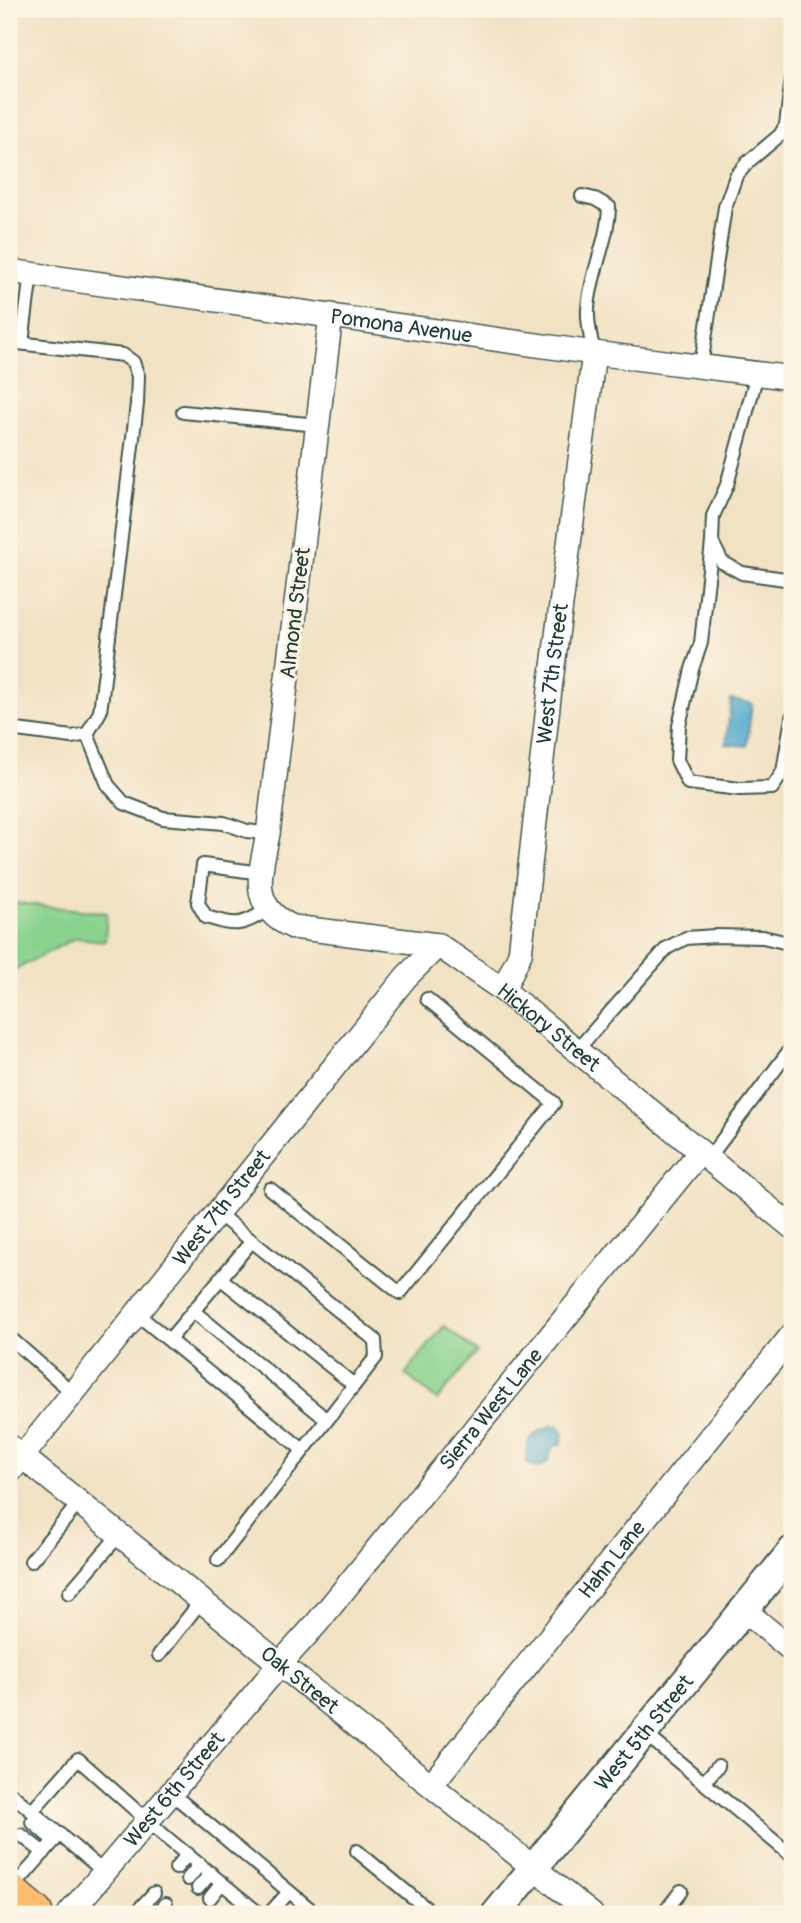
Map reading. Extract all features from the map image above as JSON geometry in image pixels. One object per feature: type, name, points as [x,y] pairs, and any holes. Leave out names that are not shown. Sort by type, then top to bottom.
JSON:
[{"type":"main road","points":[[9,1893],[34,1914]]},
{"type":"street","name":"Pomona Avenue","points":[[20,272],[594,353],[792,378]]},
{"type":"street","name":"Almond Street","points":[[267,910],[261,893],[261,873],[331,315]]},
{"type":"street","name":"West 7th Street","points":[[503,990],[520,954],[550,688],[594,353]]},
{"type":"street","name":"Hickory Street","points":[[267,910],[279,921],[293,927],[438,945],[503,990],[792,1227]]},
{"type":"street","name":"West 7th Street","points":[[13,1459],[74,1393],[406,977],[438,945]]},
{"type":"street","name":"Sierra West Lane","points":[[280,1664],[317,1623],[704,1155]]},
{"type":"street","name":"Hahn Lane","points":[[430,1785],[792,1335]]},
{"type":"street","name":"Oak Street","points":[[13,1459],[79,1503],[591,1914]]},
{"type":"street","name":"West 5th Street","points":[[496,1914],[792,1551]]},
{"type":"street","points":[[744,1611],[792,1650]]},
{"type":"street","name":"West 6th Street","points":[[69,1914],[280,1664]]},
{"type":"lane","points":[[701,366],[725,207],[736,176],[780,135],[786,125],[792,78]]},
{"type":"lane","points":[[582,196],[595,199],[609,207],[608,224],[588,310],[594,353]]},
{"type":"lane","points":[[9,729],[72,737],[87,734],[100,712],[134,434],[138,376],[133,362],[123,355],[15,342],[20,272]]},
{"type":"lane","points":[[757,374],[727,485],[713,516],[701,643],[679,726],[677,760],[688,783],[740,789],[772,788],[783,772],[792,717]]},
{"type":"lane","points":[[183,412],[318,425]]},
{"type":"lane","points":[[712,541],[722,562],[742,573],[792,580]]},
{"type":"lane","points":[[87,734],[108,785],[124,803],[163,818],[224,823],[247,831],[268,834]]},
{"type":"lane","points":[[261,873],[203,865],[198,903],[206,917],[226,923],[247,923],[267,910]]},
{"type":"lane","points":[[576,1051],[667,948],[686,937],[763,937],[792,944]]},
{"type":"lane","points":[[270,1189],[400,1293],[554,1103],[426,999]]},
{"type":"lane","points":[[704,1155],[792,1047]]},
{"type":"lane","points":[[217,1213],[375,1340],[376,1357],[218,1560]]},
{"type":"lane","points":[[169,1340],[251,1242]]},
{"type":"lane","points":[[220,1278],[354,1385]]},
{"type":"lane","points":[[193,1311],[326,1419]]},
{"type":"lane","points":[[136,1314],[303,1450]]},
{"type":"lane","points":[[9,1337],[74,1393]]},
{"type":"lane","points":[[31,1561],[79,1503]]},
{"type":"lane","points":[[69,1593],[119,1535]]},
{"type":"lane","points":[[159,1655],[201,1601]]},
{"type":"lane","points":[[644,1732],[792,1856]]},
{"type":"lane","points":[[32,1816],[78,1759],[245,1902],[254,1913]]},
{"type":"lane","points":[[704,1782],[718,1766]]},
{"type":"lane","points":[[9,1792],[57,1838],[104,1872]]},
{"type":"lane","points":[[171,1793],[289,1892],[310,1913]]},
{"type":"lane","points":[[22,1835],[44,1853]]},
{"type":"lane","points":[[9,1893],[57,1838]]},
{"type":"lane","points":[[357,1851],[433,1914]]},
{"type":"lane","points":[[176,1868],[188,1854]]},
{"type":"lane","points":[[188,1879],[200,1864]]},
{"type":"lane","points":[[198,1888],[211,1874]]},
{"type":"lane","points":[[209,1898],[222,1883]]},
{"type":"lane","points":[[663,1914],[681,1891]]},
{"type":"lane","points":[[269,1914],[289,1892]]},
{"type":"lane","points":[[145,1911],[153,1893]]},
{"type":"lane","points":[[235,1914],[245,1902]]},
{"type":"lane","points":[[157,1914],[166,1904]]},
{"type":"green space","points":[[9,902],[107,913],[105,941],[75,938],[9,973]]},
{"type":"green space","points":[[444,1326],[477,1352],[437,1400],[405,1374]]},
{"type":"water","points":[[731,700],[752,703],[747,746],[726,744]]},
{"type":"water","points":[[551,1426],[559,1426],[563,1432],[562,1443],[553,1447],[548,1460],[542,1466],[538,1468],[527,1463],[530,1439]]}]
